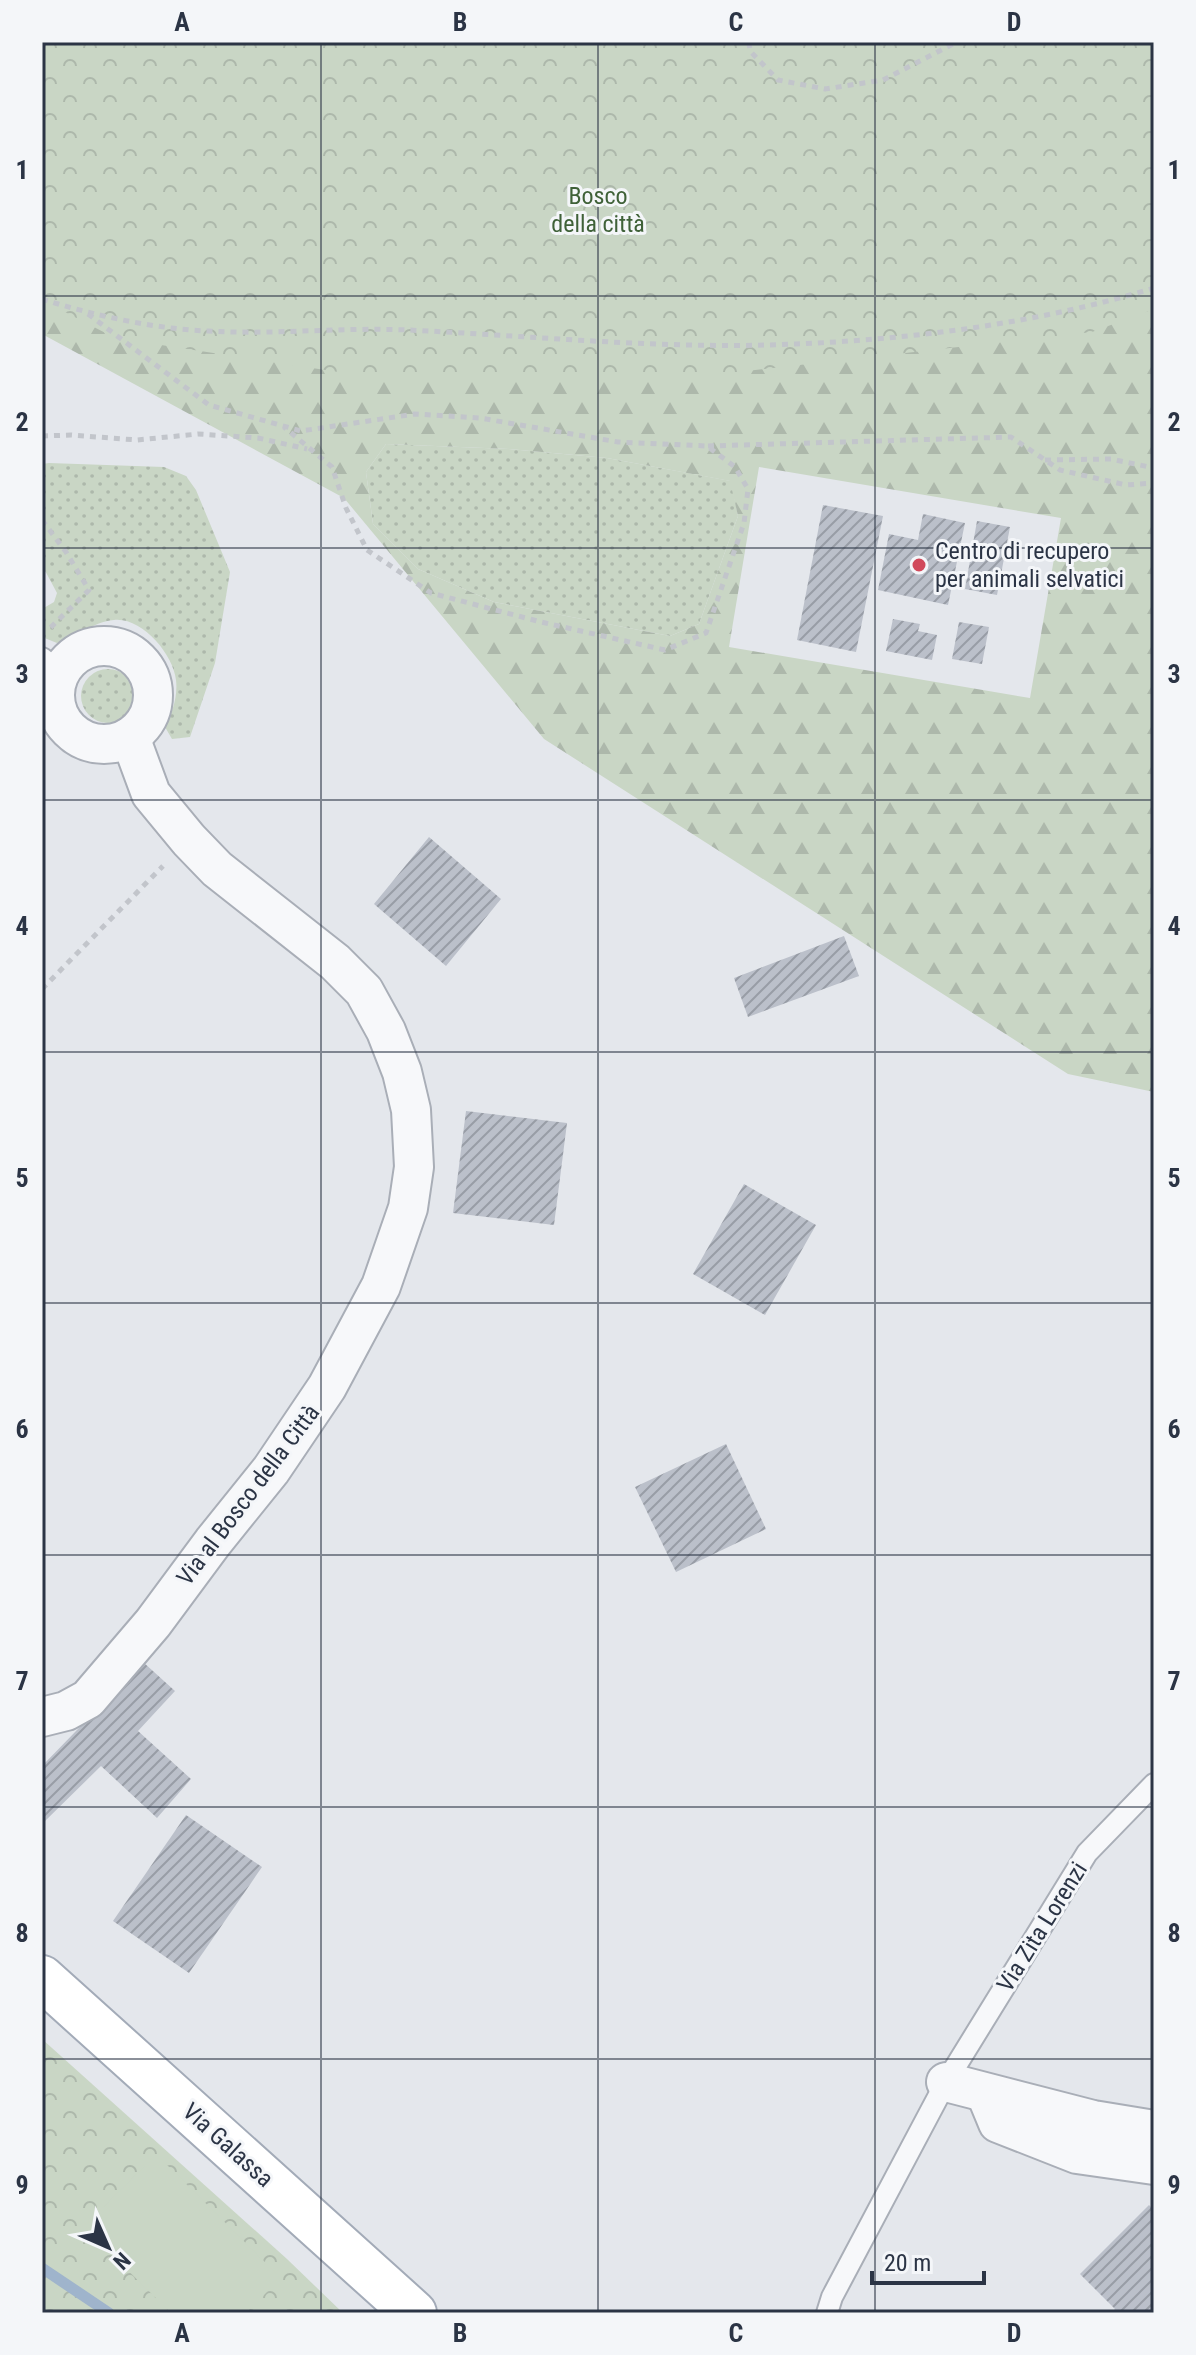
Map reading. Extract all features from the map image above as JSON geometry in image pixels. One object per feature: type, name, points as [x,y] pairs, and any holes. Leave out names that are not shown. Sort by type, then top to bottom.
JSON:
[{"type":"main road","name":"Via Galassa","points":[[42,1978],[414,2313]]},
{"type":"street","points":[[110,646],[134,656],[145,668],[152,684],[153,701],[148,717],[130,737],[106,744],[89,741],[74,733],[62,721],[56,705],[51,665],[85,649],[110,646]]},
{"type":"street","name":"Via al Bosco della Città","points":[[42,1717],[66,1711],[88,1699],[153,1623],[271,1470],[327,1387],[381,1286],[408,1208],[414,1167],[411,1110],[402,1072],[386,1031],[364,991],[335,962],[217,869],[189,840],[151,794],[130,737]]},
{"type":"street","points":[[946,2082],[1093,2120],[1154,2130]]},
{"type":"street","points":[[986,2094],[998,2123],[1077,2154],[1154,2165]]},
{"type":"lane","name":"Via Zita Lorenzi","points":[[827,2313],[832,2297],[946,2082],[1087,1853],[1154,1784]]},
{"type":"path","points":[[749,42],[750,51],[778,80],[825,89],[883,80],[957,42]]},
{"type":"path","points":[[42,299],[88,314],[207,331],[405,330],[559,339],[795,344],[922,334],[1034,317],[1154,288]]},
{"type":"path","points":[[88,314],[209,405],[301,431],[415,414],[480,418],[618,442],[707,446],[1011,437],[1060,470],[1126,485],[1154,483]]},
{"type":"path","points":[[284,427],[332,467],[346,508],[367,550],[431,593],[665,650],[706,633],[744,523],[748,489],[735,467],[707,446]]},
{"type":"path","points":[[42,436],[137,440],[198,434],[258,438],[310,449]]},
{"type":"path","points":[[1044,460],[1111,459],[1154,468]]},
{"type":"path","points":[[42,520],[89,590],[42,636]]},
{"type":"path","points":[[42,989],[189,840]]},
{"type":"green space","points":[[42,42],[1154,42],[1154,1092],[1068,1074],[544,739],[344,498],[42,334]],"holes":[[[386,444],[509,449],[607,458],[730,481],[738,516],[699,624],[670,636],[494,602],[418,569],[373,524],[366,472]],[[759,467],[1061,518],[1030,698],[729,647]]]},
{"type":"green space","name":"Bosco della città","points":[[42,42],[1154,42],[1154,309],[1092,332],[694,377],[365,376],[115,338],[42,300]]},
{"type":"green space","points":[[386,444],[509,449],[607,458],[731,481],[738,516],[699,624],[670,636],[494,602],[418,569],[373,524],[366,472]]},
{"type":"green space","points":[[42,464],[164,467],[186,476],[196,490],[230,572],[215,663],[190,737],[172,739],[165,727],[176,693],[174,670],[154,639],[135,624],[114,620],[57,643],[42,637],[42,609],[54,602],[57,593],[42,565]]},
{"type":"green space","points":[[108,669],[127,677],[135,696],[127,715],[108,723],[89,715],[81,696],[89,677]]},
{"type":"green space","points":[[42,2039],[287,2259],[343,2313],[42,2313]]},
{"type":"green space","points":[[156,2154],[281,2278],[246,2313],[171,2313],[84,2227]]},
{"type":"building","points":[[823,505],[883,516],[856,652],[797,640]]},
{"type":"building","name":"Centro di recupero per animali selvatici","points":[[923,514],[965,523],[948,605],[878,590],[889,534],[918,540]]},
{"type":"building","points":[[977,521],[1010,527],[997,595],[965,589]]},
{"type":"building","points":[[893,619],[920,624],[918,631],[937,635],[932,660],[886,651]]},
{"type":"building","points":[[959,622],[989,627],[982,664],[952,659]]},
{"type":"building","points":[[429,837],[501,899],[446,966],[374,904]]},
{"type":"building","points":[[844,936],[859,976],[748,1017],[734,978]]},
{"type":"building","points":[[466,1111],[567,1123],[554,1225],[453,1213]]},
{"type":"building","points":[[744,1184],[816,1225],[765,1315],[693,1274]]},
{"type":"building","points":[[726,1444],[766,1529],[676,1572],[635,1487]]},
{"type":"building","points":[[143,1662],[175,1691],[138,1731],[191,1779],[157,1818],[101,1766],[42,1824],[42,1766]]},
{"type":"building","points":[[186,1815],[262,1867],[189,1973],[113,1921]]},
{"type":"building","points":[[1149,2205],[1154,2210],[1154,2313],[1111,2313],[1115,2309],[1080,2274]]},
{"type":"waterway","points":[[42,2268],[109,2313]]},
{"type":"place","name":"Centro di recupero per animali selvatici","points":[[919,565]]}]
